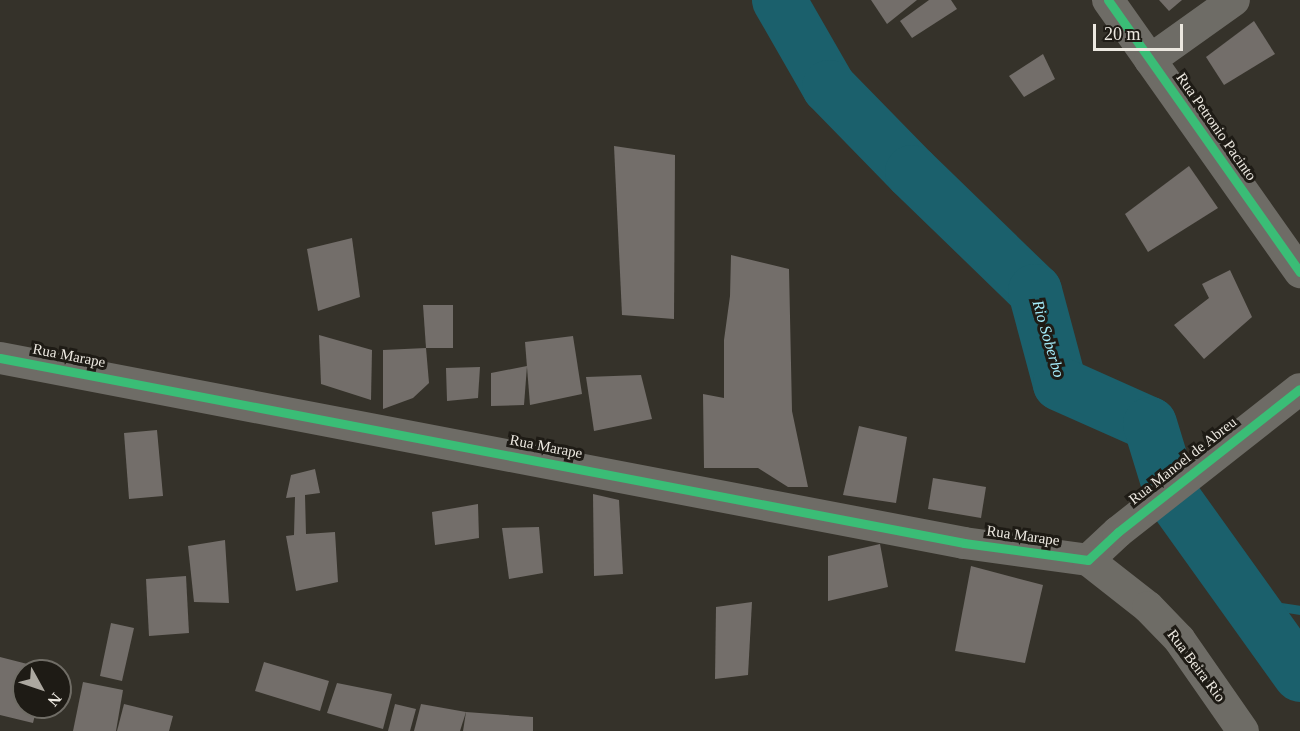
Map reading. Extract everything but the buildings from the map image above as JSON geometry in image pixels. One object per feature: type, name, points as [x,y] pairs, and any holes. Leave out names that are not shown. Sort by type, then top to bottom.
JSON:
[{"type":"street","name":"Rua Petronio Pacinto","points":[[1108,0],[1300,272]]},
{"type":"street","points":[[1150,60],[1234,0]]},
{"type":"street","name":"Rua Marape","points":[[0,358],[964,543],[1088,560]]},
{"type":"street","name":"Rua Manoel de Abreu","points":[[1088,560],[1118,532],[1300,388]]},
{"type":"street","name":"Rua Beira Rio","points":[[1088,560],[1148,607],[1179,639],[1243,731]]},
{"type":"waterway","name":"Rio Soberbo","points":[[779,0],[829,87],[912,172],[1035,291],[1060,384],[1150,424],[1172,496],[1300,675]]},
{"type":"waterway","points":[[1248,602],[1300,610]]},
{"type":"cycle path","points":[[1108,0],[1300,272]]},
{"type":"cycle path","points":[[0,358],[964,543],[1088,560],[1118,532],[1300,389]]}]
